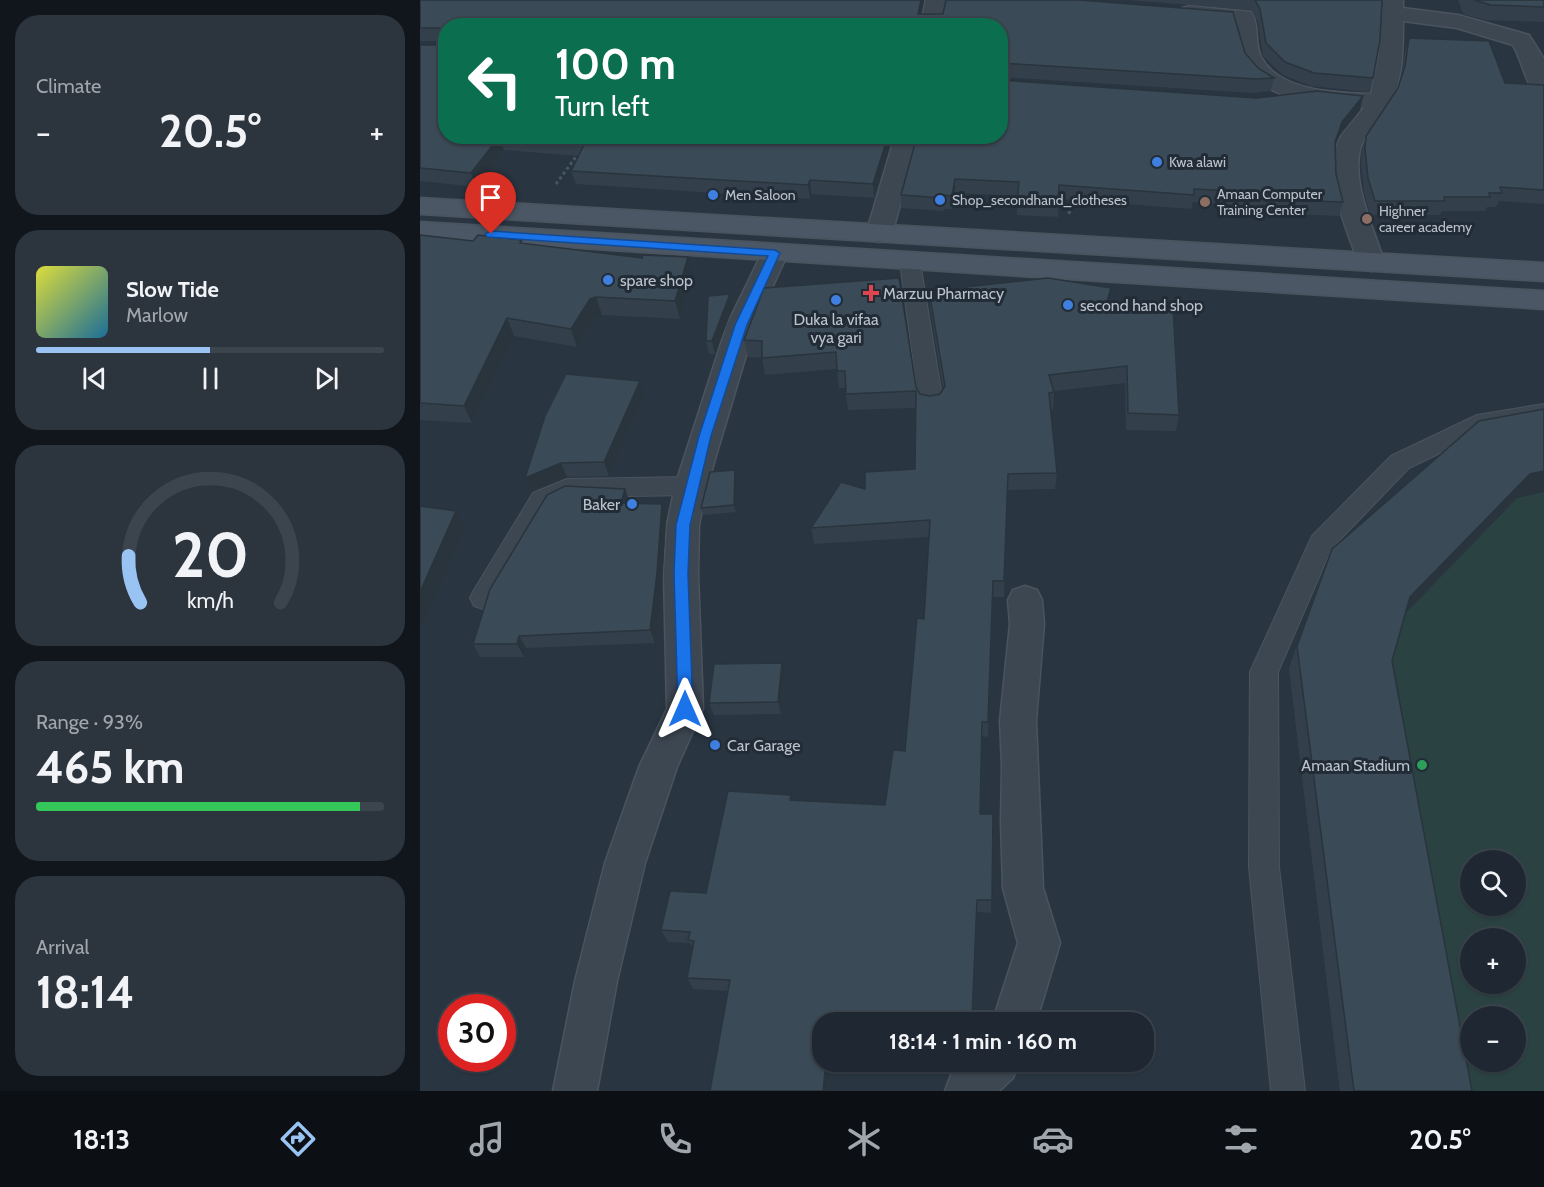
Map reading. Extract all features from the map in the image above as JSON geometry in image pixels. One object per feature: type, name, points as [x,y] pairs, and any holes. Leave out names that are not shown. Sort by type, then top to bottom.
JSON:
[{"type":"main road","points":[[420,206],[1544,272]]},
{"type":"main road","points":[[420,230],[1544,300]]},
{"type":"street","points":[[934,18],[937,0]]},
{"type":"street","points":[[1371,262],[1347,173],[1347,151],[1353,137],[1379,102],[1385,84],[1392,7],[1532,37],[1533,60],[1544,91]]},
{"type":"street","points":[[1169,12],[1243,17],[1246,29],[1245,40],[1251,59],[1262,74],[1278,83],[1315,97]]},
{"type":"street","points":[[1263,101],[1315,97],[1379,102]]},
{"type":"street","points":[[879,234],[905,144]]},
{"type":"street","points":[[575,1091],[596,981],[625,863],[658,768],[685,709],[681,574],[683,525],[692,486],[741,325],[775,253]]},
{"type":"street","points":[[1018,1012],[1040,943],[1023,888],[1020,823],[1021,766],[1018,721],[1027,635],[1025,600]]},
{"type":"street","points":[[967,1091],[987,1072]]},
{"type":"lane","points":[[910,262],[931,403]]},
{"type":"lane","points":[[1288,1091],[1264,867],[1264,672],[1321,543],[1401,462],[1485,421],[1544,412]]},
{"type":"lane","points":[[483,598],[542,500],[556,491],[567,488],[692,486]]},
{"type":"path","points":[[534,213],[579,152]]},
{"type":"path","points":[[1065,245],[1073,189]]},
{"type":"green space","name":"Amaan Stadium","points":[[1544,433],[1544,1091],[1340,1091],[1289,668],[1321,575],[1468,446]]},
{"type":"building","points":[[420,0],[921,0],[918,14],[943,14],[946,0],[1079,0],[1233,12],[1245,53],[1258,68],[1274,78],[1256,79],[1008,64],[1008,18],[438,18],[438,28],[420,28]]},
{"type":"building","points":[[1255,0],[1382,0],[1380,40],[1373,78],[1314,73],[1285,62],[1266,43],[1260,9]]},
{"type":"building","points":[[1474,0],[1544,0],[1544,7],[1491,5]]},
{"type":"building","points":[[1409,38],[1489,41],[1505,83],[1544,85],[1544,190],[1500,187],[1502,193],[1489,193],[1490,197],[1444,197],[1445,201],[1375,201],[1368,178],[1366,136],[1398,88],[1405,66]]},
{"type":"building","points":[[420,45],[438,45],[438,144],[494,144],[471,173],[420,168]]},
{"type":"building","points":[[1008,81],[1256,98],[1317,91],[1363,96],[1342,122],[1335,142],[1336,174],[1343,202],[1272,200],[1271,193],[1194,189],[1194,195],[1059,185],[1058,203],[1017,201],[1019,182],[955,179],[952,196],[944,195],[943,198],[901,195],[915,144],[1008,144]]},
{"type":"building","points":[[584,144],[886,144],[873,184],[810,180],[808,185],[571,171]]},
{"type":"building","points":[[420,235],[473,241],[478,235],[522,240],[520,243],[642,258],[643,255],[688,257],[675,301],[596,297],[590,299],[571,329],[507,318],[464,406],[420,403]]},
{"type":"building","points":[[899,278],[916,387],[920,394],[930,396],[940,394],[945,386],[929,291],[1048,278],[1111,288],[1106,305],[1173,307],[1179,415],[1128,413],[1127,366],[1049,375],[1054,392],[1049,393],[1057,473],[1008,474],[1004,581],[993,581],[988,722],[982,722],[980,814],[993,814],[992,900],[977,900],[972,1012],[812,1012],[812,1072],[825,1072],[823,1091],[710,1091],[730,980],[687,978],[694,941],[688,940],[690,932],[661,930],[670,891],[706,893],[728,791],[791,795],[790,800],[885,805],[893,750],[905,751],[917,618],[924,619],[930,520],[811,528],[841,482],[865,489],[865,472],[915,469],[916,391],[846,394],[845,371],[837,371],[836,352],[762,358],[762,341],[744,340],[764,288]]},
{"type":"building","points":[[730,294],[712,341],[706,341],[708,296]]},
{"type":"building","points":[[566,374],[640,381],[604,462],[561,463],[525,478],[545,416]]},
{"type":"building","points":[[1544,409],[1544,471],[1530,474],[1410,597],[1392,661],[1460,1026],[1460,1072],[1468,1072],[1472,1091],[1354,1091],[1297,646],[1332,549],[1479,421]]},
{"type":"building","points":[[735,470],[734,505],[701,508],[710,472]]},
{"type":"building","points":[[565,486],[625,489],[621,503],[662,504],[650,630],[519,636],[517,644],[473,644],[490,589],[547,495]]},
{"type":"building","points":[[420,506],[456,511],[420,592]]},
{"type":"building","points":[[782,663],[778,702],[709,703],[714,664]]},
{"type":"place","name":"Kwa alawi","points":[[1157,162]]},
{"type":"place","name":"Men Saloon","points":[[713,195]]},
{"type":"place","name":"Shop_secondhand_clotheses","points":[[940,200]]},
{"type":"place","name":"Amaan Computer Training Center","points":[[1205,202]]},
{"type":"place","name":"Highner career academy","points":[[1367,219]]},
{"type":"place","name":"spare shop","points":[[608,280]]},
{"type":"place","name":"Marzuu Pharmacy","points":[[871,293]]},
{"type":"place","name":"Duka la vifaa vya gari","points":[[836,300]]},
{"type":"place","name":"second hand shop","points":[[1068,305]]},
{"type":"place","name":"Baker","points":[[632,504]]},
{"type":"place","name":"Car Garage","points":[[715,745]]},
{"type":"place","name":"Amaan Stadium","points":[[1422,765]]},
{"type":"route","points":[[491,234],[775,253],[741,325],[705,436],[683,525],[681,574],[684,614],[685,709]]}]
